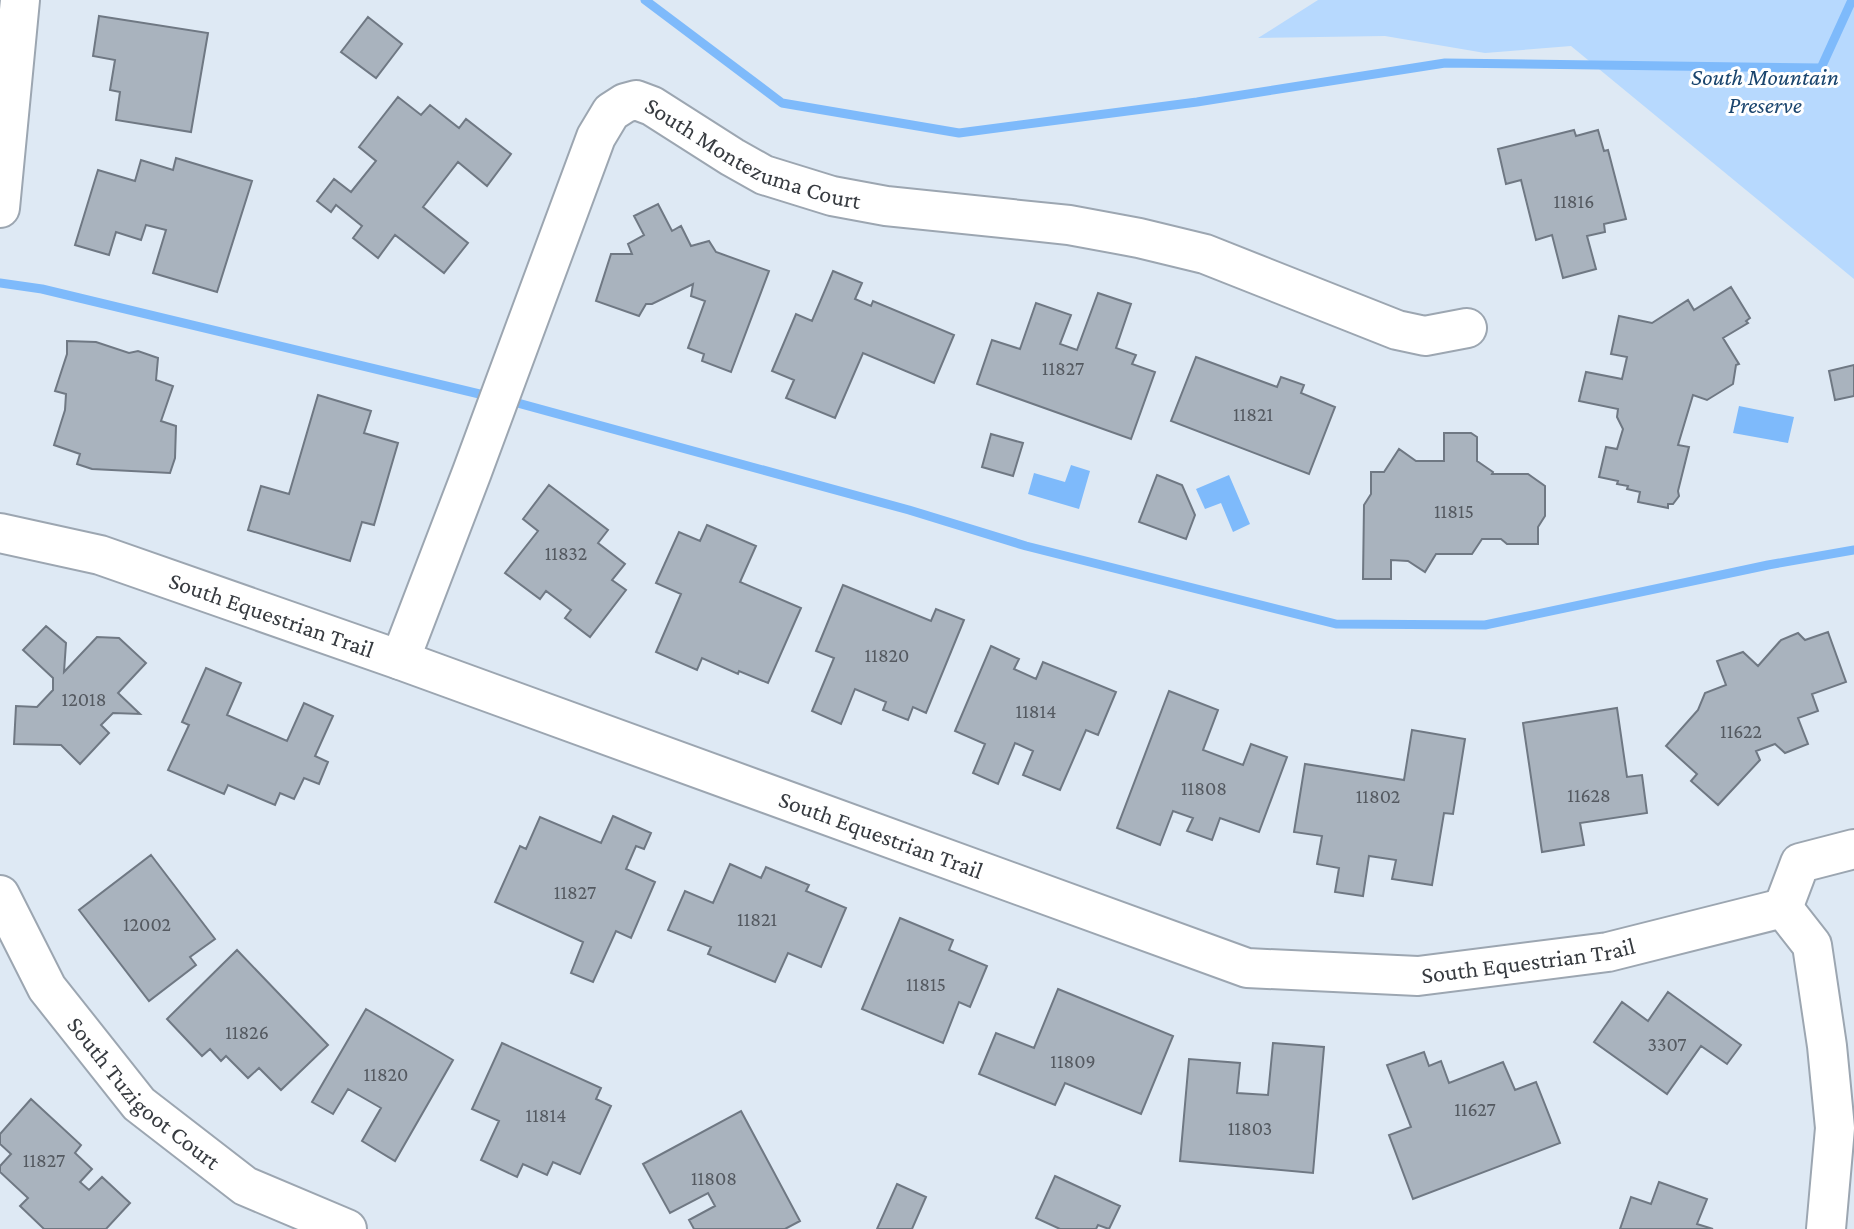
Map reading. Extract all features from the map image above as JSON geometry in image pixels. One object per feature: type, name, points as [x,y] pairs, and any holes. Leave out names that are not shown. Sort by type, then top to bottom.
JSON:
[{"type":"street","points":[[0,208],[20,0]]},
{"type":"street","name":"South Montezuma Court","points":[[400,660],[596,137],[611,112],[625,103],[636,100],[652,106],[764,175],[832,196],[886,206],[1069,225],[1139,238],[1205,254],[1397,330],[1425,336],[1467,328]]},
{"type":"street","name":"South Equestrian Trail","points":[[0,533],[100,555],[400,660],[1247,968],[1418,976],[1608,952],[1783,908]]},
{"type":"street","points":[[1826,1229],[1835,1128],[1827,1046],[1812,945],[1783,908],[1800,863],[1854,849]]},
{"type":"street","name":"South Tuzigoot Court","points":[[0,895],[47,988],[139,1104],[245,1186],[347,1229]]},
{"type":"green space","name":"South Mountain Preserve","points":[[1318,0],[1854,0],[1854,279],[1571,46],[1485,53],[1385,36],[1258,38]]},
{"type":"water","points":[[1739,406],[1794,417],[1788,443],[1733,433]]},
{"type":"water","points":[[1071,465],[1090,471],[1079,509],[1028,494],[1034,473],[1065,482]]},
{"type":"water","points":[[1229,475],[1250,524],[1233,532],[1221,503],[1205,509],[1196,489]]},
{"type":"building","points":[[99,16],[208,33],[191,132],[116,120],[120,92],[110,90],[115,60],[93,56]]},
{"type":"building","points":[[368,17],[402,44],[376,78],[341,52]]},
{"type":"building","points":[[398,97],[421,115],[430,105],[459,128],[466,119],[511,154],[487,186],[458,162],[423,207],[468,243],[444,273],[395,235],[378,258],[353,238],[362,226],[336,205],[331,212],[317,201],[334,179],[351,192],[376,161],[359,147]]},
{"type":"building","points":[[1574,130],[1576,136],[1598,130],[1604,151],[1608,150],[1626,219],[1604,224],[1605,232],[1587,236],[1596,269],[1563,278],[1552,235],[1536,240],[1521,180],[1506,184],[1498,149]]},
{"type":"building","points":[[176,158],[252,181],[217,292],[153,273],[166,230],[146,225],[141,240],[116,232],[109,255],[75,245],[98,170],[135,181],[141,160],[173,170]]},
{"type":"building","points":[[658,204],[672,231],[681,226],[691,246],[709,241],[716,252],[769,271],[731,372],[702,361],[704,354],[688,348],[705,301],[691,296],[693,284],[646,304],[639,316],[596,301],[611,254],[632,254],[628,244],[644,235],[634,216]]},
{"type":"building","points":[[833,271],[862,283],[855,299],[871,306],[873,301],[954,335],[934,383],[863,353],[835,418],[786,398],[794,380],[772,371],[796,314],[812,321]]},
{"type":"building","points":[[1731,287],[1750,318],[1746,321],[1748,323],[1723,338],[1739,364],[1736,365],[1733,384],[1707,400],[1693,395],[1678,445],[1689,447],[1679,496],[1673,504],[1668,504],[1668,508],[1638,502],[1640,492],[1617,484],[1618,481],[1599,477],[1606,447],[1617,449],[1623,429],[1617,417],[1618,409],[1579,401],[1586,372],[1622,379],[1627,357],[1611,354],[1619,316],[1652,323],[1688,300],[1694,310]]},
{"type":"building","points":[[1098,293],[1131,304],[1116,348],[1136,355],[1132,364],[1155,372],[1131,439],[977,384],[992,340],[1020,349],[1036,303],[1071,315],[1060,344],[1077,350]]},
{"type":"building","points":[[67,341],[96,342],[129,353],[138,351],[158,358],[156,380],[173,386],[161,421],[176,426],[175,458],[170,473],[92,469],[77,464],[80,454],[54,445],[65,410],[66,394],[55,391],[67,354]]},
{"type":"building","points":[[1196,357],[1277,387],[1281,377],[1304,385],[1301,393],[1335,407],[1309,474],[1171,421]]},
{"type":"building","points":[[1854,365],[1854,396],[1835,400],[1829,371]]},
{"type":"building","points":[[318,395],[371,411],[364,433],[398,443],[374,525],[362,522],[350,561],[248,530],[261,486],[289,494]]},
{"type":"building","points":[[1444,433],[1471,433],[1477,437],[1477,461],[1492,474],[1528,474],[1545,486],[1545,516],[1538,527],[1538,544],[1507,544],[1501,539],[1482,539],[1472,554],[1436,554],[1425,572],[1408,561],[1391,560],[1391,579],[1363,579],[1364,505],[1371,494],[1371,472],[1384,472],[1399,449],[1416,461],[1444,461]]},
{"type":"building","points":[[991,434],[1023,443],[1013,476],[982,467]]},
{"type":"building","points":[[1157,475],[1182,485],[1195,515],[1186,539],[1139,522]]},
{"type":"building","points":[[549,485],[608,530],[598,543],[625,564],[612,580],[626,590],[590,637],[565,618],[571,610],[546,591],[540,599],[505,573],[538,531],[523,519]]},
{"type":"building","points":[[707,525],[756,546],[740,582],[801,608],[768,683],[702,658],[697,670],[656,652],[681,594],[656,583],[679,532],[700,541]]},
{"type":"building","points":[[843,585],[931,621],[936,609],[964,620],[926,713],[913,707],[908,720],[883,710],[886,702],[855,689],[841,724],[812,711],[834,658],[816,651]]},
{"type":"building","points":[[46,626],[66,643],[64,672],[97,637],[119,638],[146,663],[118,693],[140,714],[113,713],[101,725],[109,733],[80,764],[61,745],[14,744],[16,706],[37,707],[53,690],[53,678],[23,650]]},
{"type":"building","points":[[1828,632],[1846,682],[1812,694],[1818,711],[1798,718],[1808,744],[1785,753],[1775,744],[1756,751],[1760,760],[1718,805],[1691,781],[1697,774],[1666,746],[1698,710],[1705,693],[1726,685],[1717,661],[1743,652],[1758,666],[1781,640],[1798,633],[1805,640]]},
{"type":"building","points":[[991,646],[1019,659],[1014,669],[1036,679],[1043,662],[1116,692],[1098,735],[1086,730],[1060,790],[1023,775],[1033,751],[1015,743],[998,784],[973,773],[985,744],[955,731]]},
{"type":"building","points":[[206,668],[241,683],[227,715],[287,741],[304,703],[333,716],[315,756],[328,762],[319,784],[304,778],[294,799],[280,793],[275,805],[228,785],[224,794],[168,770],[189,725],[182,722]]},
{"type":"building","points":[[1169,691],[1218,710],[1203,750],[1243,765],[1251,744],[1287,757],[1259,832],[1220,818],[1212,840],[1187,831],[1193,818],[1173,811],[1160,845],[1117,828]]},
{"type":"building","points":[[1617,708],[1627,777],[1642,775],[1647,813],[1580,823],[1584,845],[1542,852],[1523,723]]},
{"type":"building","points":[[1412,730],[1465,739],[1453,814],[1444,813],[1432,885],[1392,879],[1396,860],[1369,856],[1363,896],[1335,892],[1339,868],[1317,864],[1322,836],[1294,832],[1305,764],[1404,780]]},
{"type":"building","points":[[613,816],[651,833],[644,849],[636,846],[626,869],[655,882],[631,938],[616,931],[593,982],[571,973],[583,942],[495,902],[520,846],[526,849],[540,817],[601,843]]},
{"type":"building","points":[[151,855],[215,939],[190,957],[196,965],[149,1001],[79,910]]},
{"type":"building","points":[[730,864],[761,878],[766,867],[809,885],[806,891],[846,908],[821,967],[788,953],[775,982],[708,954],[711,947],[668,930],[685,891],[713,903]]},
{"type":"building","points":[[900,918],[953,940],[949,950],[987,966],[970,1007],[959,1002],[943,1043],[862,1009]]},
{"type":"building","points":[[237,950],[328,1045],[281,1090],[259,1068],[248,1078],[226,1056],[221,1061],[210,1049],[202,1056],[167,1019]]},
{"type":"building","points":[[1058,989],[1173,1036],[1141,1114],[1065,1083],[1055,1105],[979,1074],[996,1033],[1034,1048]]},
{"type":"building","points":[[1668,992],[1741,1045],[1727,1064],[1701,1046],[1667,1094],[1594,1042],[1622,1002],[1648,1021]]},
{"type":"building","points":[[366,1009],[453,1060],[395,1161],[362,1141],[381,1108],[348,1089],[333,1114],[312,1102]]},
{"type":"building","points":[[502,1043],[601,1088],[596,1099],[611,1106],[580,1174],[553,1162],[547,1175],[523,1164],[517,1177],[481,1160],[499,1121],[472,1109]]},
{"type":"building","points":[[1273,1043],[1324,1047],[1313,1173],[1180,1161],[1189,1059],[1240,1063],[1237,1093],[1268,1095]]},
{"type":"building","points":[[1424,1052],[1429,1066],[1441,1061],[1449,1083],[1503,1062],[1515,1090],[1536,1082],[1560,1143],[1413,1199],[1389,1135],[1411,1127],[1387,1065]]},
{"type":"building","points":[[31,1099],[81,1145],[75,1153],[92,1169],[80,1182],[89,1190],[102,1177],[130,1203],[106,1229],[44,1229],[20,1206],[28,1198],[0,1172],[0,1166],[11,1154],[0,1144],[0,1134]]},
{"type":"building","points":[[741,1111],[800,1221],[785,1229],[694,1229],[689,1220],[715,1206],[708,1193],[670,1213],[643,1164]]},
{"type":"building","points":[[1055,1176],[1120,1206],[1109,1229],[1098,1225],[1096,1229],[1060,1229],[1036,1218]]},
{"type":"building","points":[[1659,1182],[1707,1199],[1697,1224],[1713,1229],[1620,1229],[1631,1197],[1651,1204]]},
{"type":"building","points":[[897,1184],[926,1197],[912,1229],[877,1229]]},
{"type":"waterway","points":[[645,0],[782,103],[959,133],[1197,102],[1445,63],[1821,68],[1852,0]]},
{"type":"waterway","points":[[0,283],[42,289],[492,397]]},
{"type":"waterway","points":[[507,400],[909,510],[1026,546],[1336,624],[1485,625],[1768,565],[1854,550]]}]
